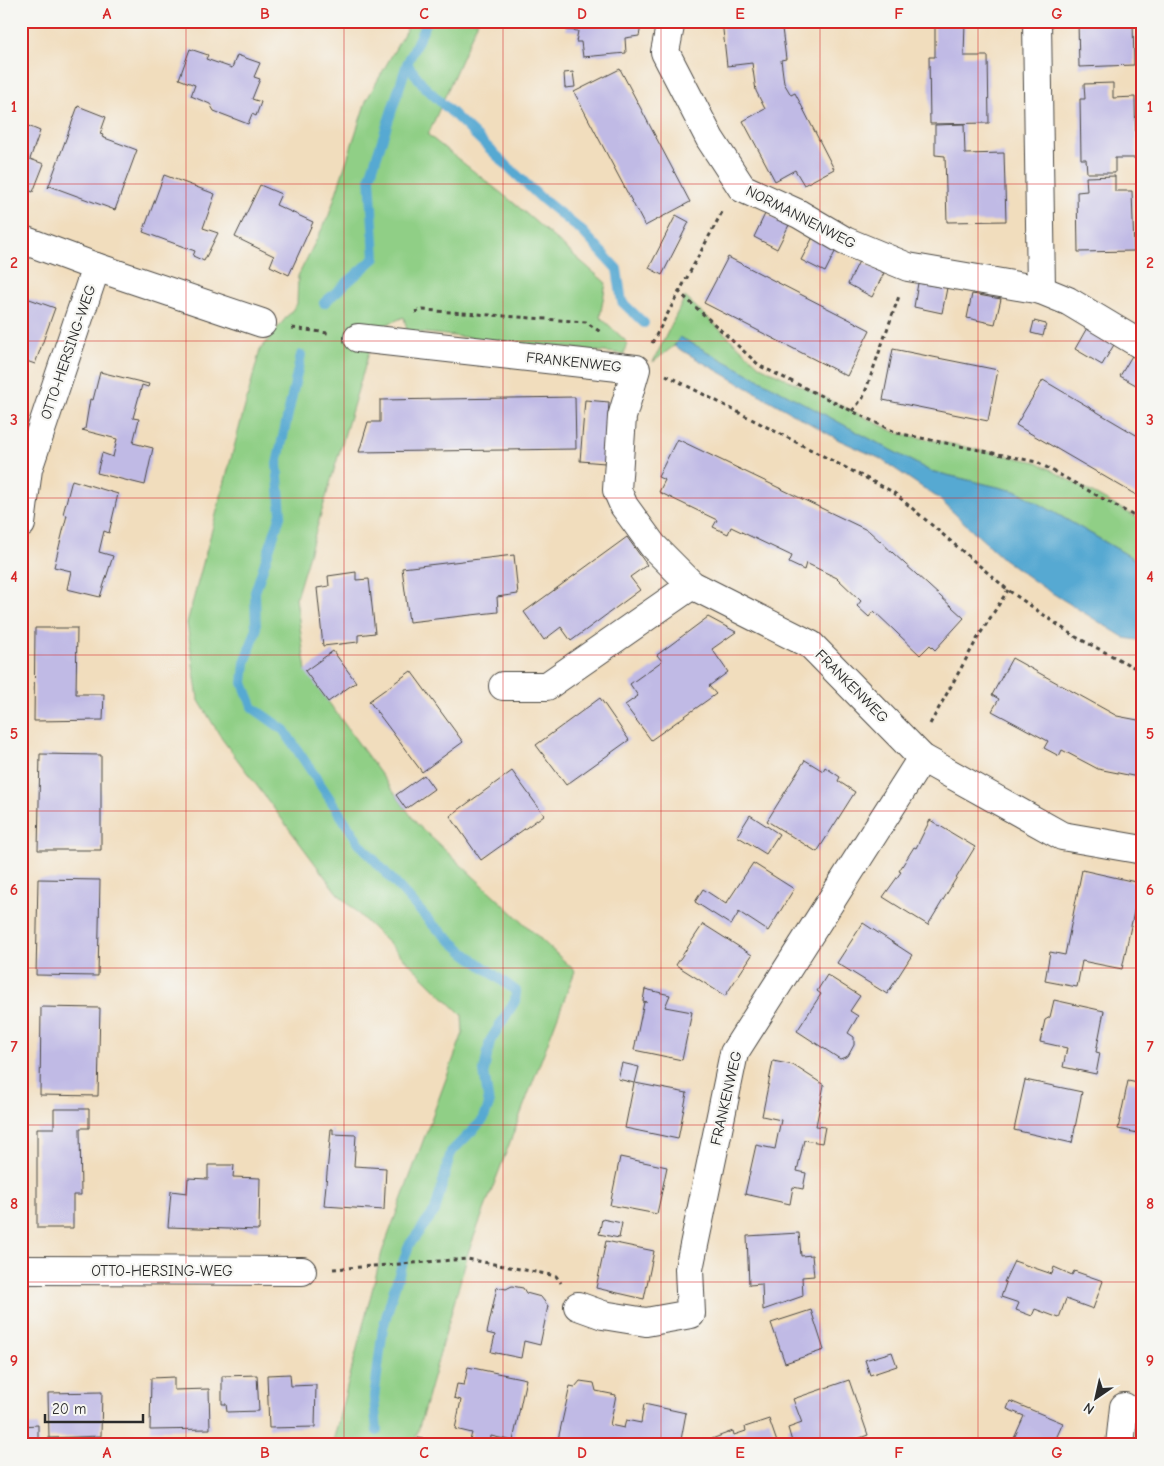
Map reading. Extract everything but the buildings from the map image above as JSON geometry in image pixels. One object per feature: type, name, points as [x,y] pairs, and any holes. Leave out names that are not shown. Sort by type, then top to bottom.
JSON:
[{"type":"street","name":"NORMANNENWEG","points":[[671,21],[665,52],[710,139],[742,188],[799,214],[845,241],[908,267],[1041,290],[1068,301],[1143,346]]},
{"type":"street","points":[[1037,21],[1041,290]]},
{"type":"street","name":"OTTO-HERSING-WEG","points":[[21,239],[96,268],[262,323]]},
{"type":"street","name":"OTTO-HERSING-WEG","points":[[21,524],[28,469],[96,268]]},
{"type":"street","name":"FRANKENWEG","points":[[358,338],[636,369],[622,417],[617,490],[624,506],[653,546],[692,585],[811,645],[922,758],[1062,836],[1143,850]]},
{"type":"street","points":[[503,686],[547,686],[692,585]]},
{"type":"street","name":"FRANKENWEG","points":[[578,1306],[602,1315],[646,1322],[691,1314],[689,1269],[734,1053],[922,758]]},
{"type":"street","name":"OTTO-HERSING-WEG","points":[[21,1270],[302,1271]]},
{"type":"street","points":[[1120,1445],[1124,1407]]},
{"type":"path","points":[[742,188],[725,207],[636,369],[663,373],[893,492],[1008,590],[1074,636],[1143,672]]},
{"type":"path","points":[[852,411],[864,398],[908,267]]},
{"type":"path","points":[[678,291],[760,366],[897,433],[1037,462],[1143,520]]},
{"type":"path","points":[[262,323],[358,338]]},
{"type":"path","points":[[922,758],[928,728],[980,634],[1008,590]]},
{"type":"path","points":[[302,1271],[467,1259],[556,1276],[578,1306]]},
{"type":"green space","points":[[411,21],[478,21],[428,135],[515,204],[606,283],[600,317],[627,342],[624,354],[407,331],[404,317],[376,329],[296,598],[306,671],[417,824],[575,971],[469,1250],[414,1445],[332,1445],[382,1252],[463,1033],[462,1015],[337,893],[222,739],[198,699],[187,623],[260,350],[297,304],[298,276],[329,215],[366,101]]},
{"type":"green space","points":[[685,297],[760,366],[852,411],[897,433],[1037,462],[1143,521],[1143,564],[1019,492],[930,471],[680,338],[674,346],[653,362]]},
{"type":"water","points":[[680,337],[930,471],[1019,492],[1143,564],[1143,641],[1125,638],[1044,588],[1002,558],[938,498],[879,458],[839,440],[674,346]]},
{"type":"waterway","points":[[324,303],[375,258],[370,177],[407,64],[427,21]]},
{"type":"waterway","points":[[407,64],[425,87],[541,198],[583,232],[617,269],[622,302],[644,323]]},
{"type":"waterway","points":[[301,355],[277,464],[281,514],[255,592],[256,631],[245,663],[243,683],[253,708],[284,730],[360,844],[432,924],[465,953],[516,991],[515,1001],[490,1041],[484,1071],[489,1105],[483,1120],[451,1152],[435,1211],[409,1245],[394,1289],[383,1328],[374,1398],[377,1431]]}]
